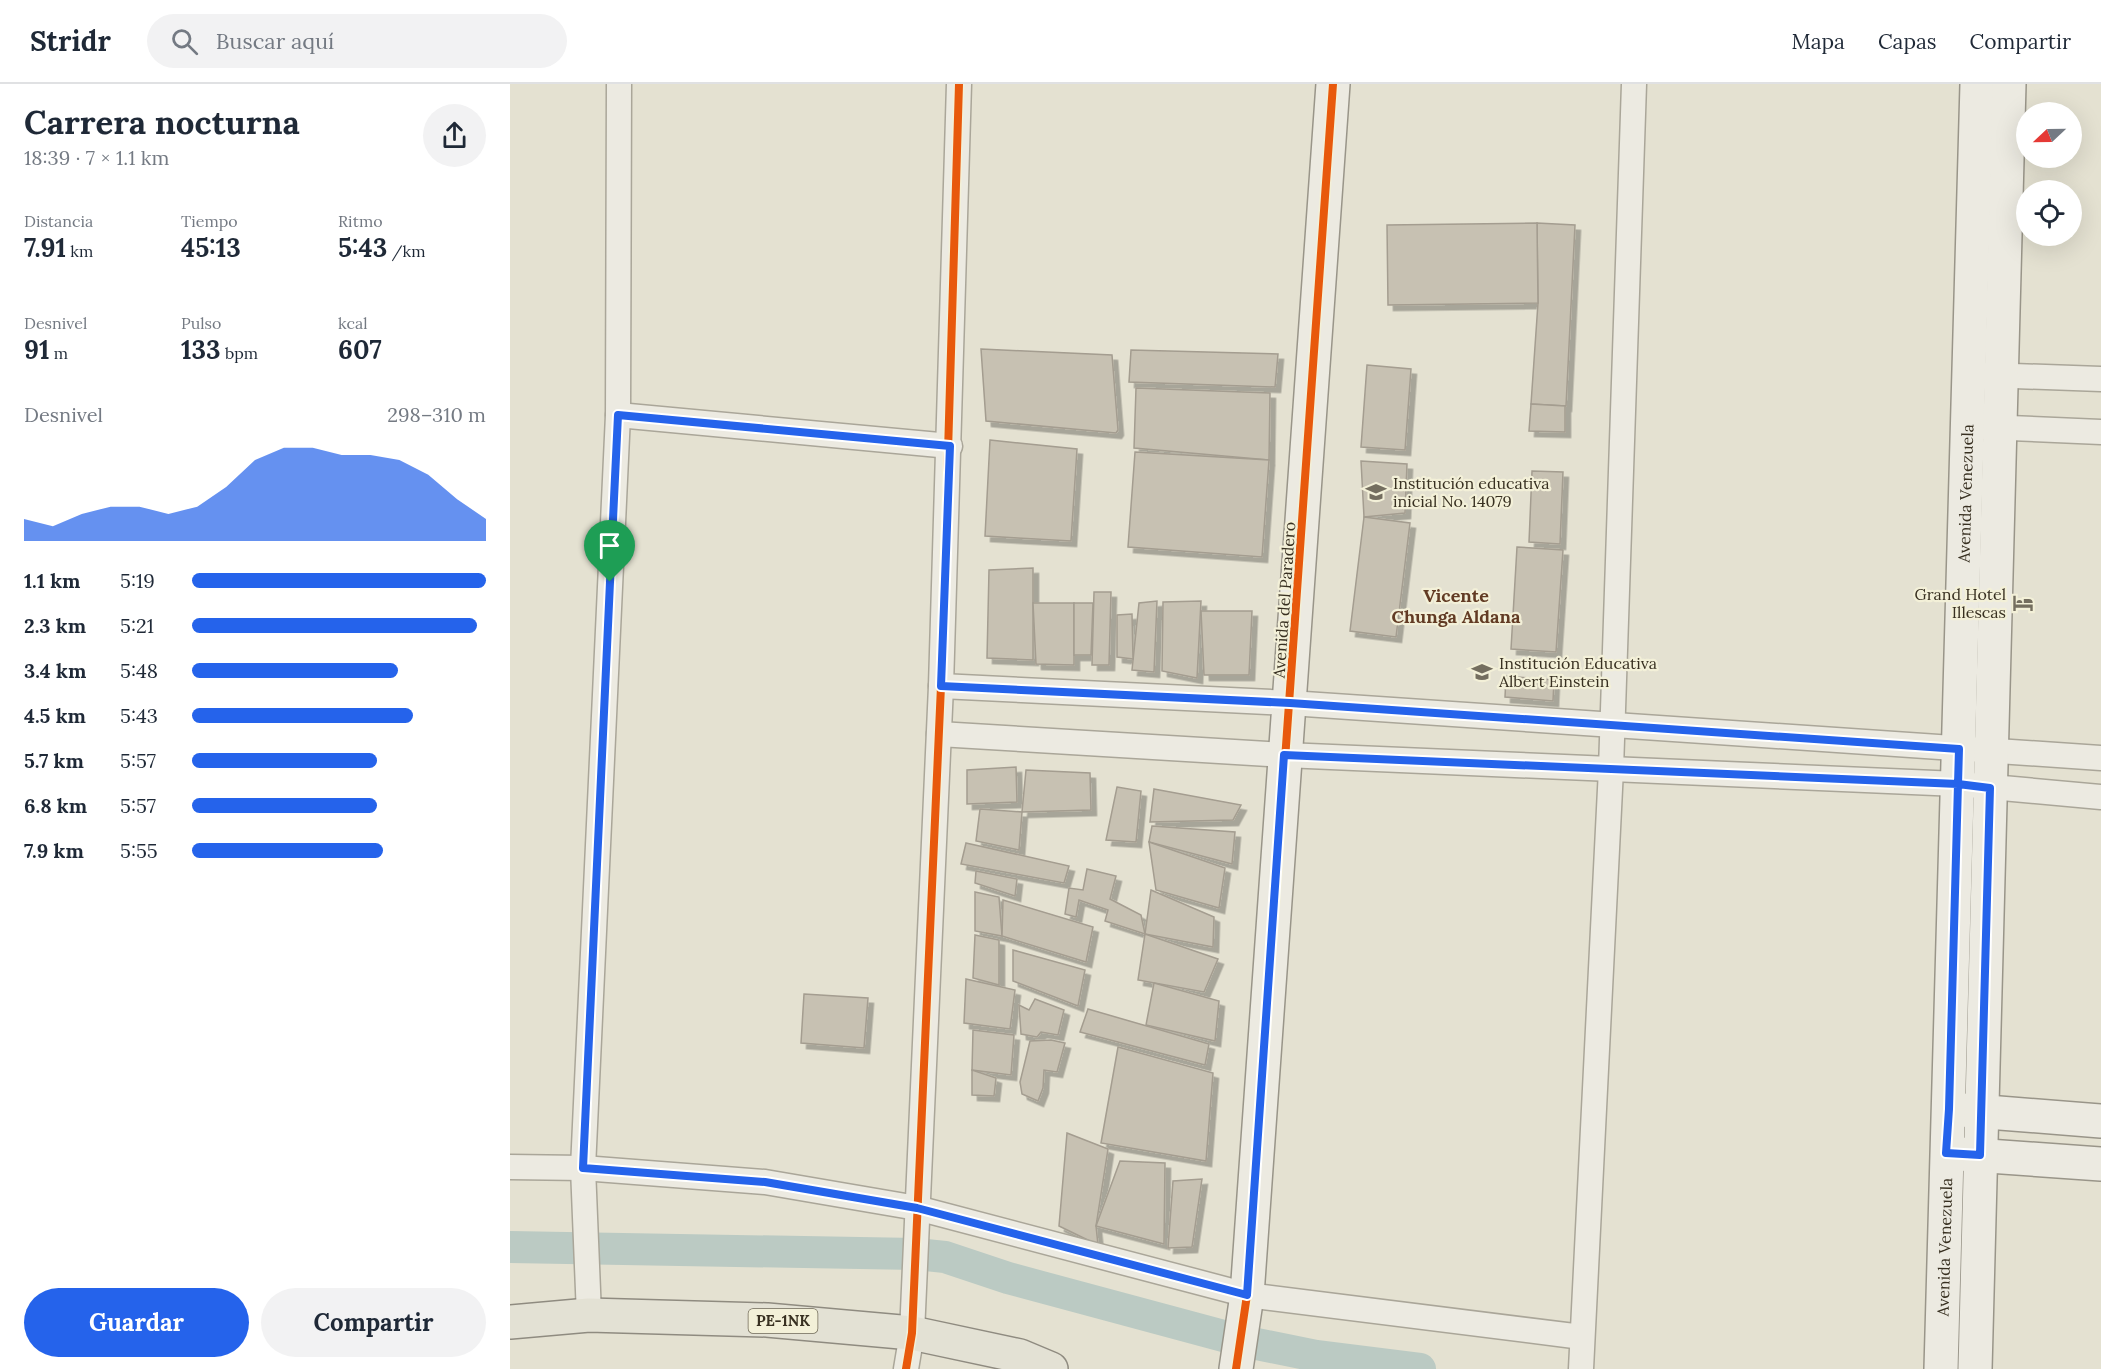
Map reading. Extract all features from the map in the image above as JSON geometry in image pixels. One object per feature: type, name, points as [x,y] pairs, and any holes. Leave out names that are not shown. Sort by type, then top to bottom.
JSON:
[{"type":"main road","name":"PE-1NK","points":[[510,1322],[589,1315],[767,1320],[912,1334],[1020,1356],[1051,1369]]},
{"type":"street","points":[[589,1315],[583,1168],[618,415],[619,84]]},
{"type":"street","points":[[906,1369],[912,1334],[941,686],[950,446],[959,84]]},
{"type":"street","name":"Avenida del Paradero","points":[[1236,1369],[1247,1295],[1333,84]]},
{"type":"street","points":[[1581,1369],[1611,769],[1634,84]]},
{"type":"street","name":"Avenida Venezuela","points":[[1941,1369],[1977,84]]},
{"type":"street","name":"Avenida Venezuela","points":[[1975,1369],[2009,84]]},
{"type":"street","points":[[1969,375],[2101,379]]},
{"type":"street","points":[[618,415],[950,446]]},
{"type":"street","points":[[1967,426],[2101,432]]},
{"type":"street","points":[[941,686],[1290,703],[2101,758]]},
{"type":"street","points":[[939,734],[1284,755],[1958,784],[2101,797]]},
{"type":"street","points":[[1949,1109],[2101,1121]]},
{"type":"street","points":[[1946,1153],[2101,1164]]},
{"type":"street","points":[[510,1167],[583,1168],[765,1182],[917,1208],[1247,1295],[1582,1337]]},
{"type":"building","points":[[1537,223],[1575,225],[1566,406],[1531,404],[1538,303]]},
{"type":"building","points":[[1537,223],[1538,303],[1388,305],[1387,225]]},
{"type":"building","points":[[981,349],[1112,355],[1118,430],[1116,433],[986,421]]},
{"type":"building","points":[[1131,350],[1278,354],[1275,387],[1129,382]]},
{"type":"building","points":[[1367,365],[1411,369],[1405,450],[1361,447]]},
{"type":"building","points":[[1136,388],[1270,393],[1269,460],[1134,448]]},
{"type":"building","points":[[1531,404],[1565,406],[1565,432],[1529,431]]},
{"type":"building","points":[[990,440],[1077,449],[1071,541],[985,536]]},
{"type":"building","points":[[1135,452],[1269,460],[1262,557],[1128,547]]},
{"type":"building","points":[[1361,461],[1407,464],[1405,513],[1364,517]]},
{"type":"building","points":[[1532,471],[1563,472],[1560,544],[1529,542]]},
{"type":"building","points":[[1364,517],[1410,523],[1396,637],[1350,631]]},
{"type":"building","points":[[1517,547],[1563,550],[1556,652],[1511,649]]},
{"type":"building","points":[[1033,568],[1033,660],[987,658],[989,570]]},
{"type":"building","points":[[1094,592],[1111,592],[1109,665],[1092,665]]},
{"type":"building","points":[[1157,601],[1154,672],[1132,670],[1139,603]]},
{"type":"building","points":[[1201,601],[1197,678],[1162,671],[1163,602]]},
{"type":"building","points":[[1033,603],[1074,603],[1074,665],[1036,664]]},
{"type":"building","points":[[1074,603],[1093,603],[1091,655],[1074,655]]},
{"type":"building","points":[[1201,611],[1252,611],[1249,675],[1204,675]]},
{"type":"building","points":[[1132,614],[1133,659],[1117,657],[1117,615]]},
{"type":"building","points":[[1506,676],[1554,680],[1553,701],[1505,697]]},
{"type":"building","points":[[1016,767],[1017,802],[967,804],[967,770]]},
{"type":"building","points":[[1026,770],[1090,773],[1091,810],[1022,812]]},
{"type":"building","points":[[1117,787],[1141,791],[1136,842],[1106,840]]},
{"type":"building","points":[[1154,789],[1241,805],[1233,820],[1150,822]]},
{"type":"building","points":[[980,809],[1022,812],[1019,850],[976,841]]},
{"type":"building","points":[[1152,826],[1235,832],[1232,864],[1149,842]]},
{"type":"building","points":[[1149,842],[1225,868],[1219,908],[1156,890]]},
{"type":"building","points":[[966,843],[1069,866],[1064,883],[961,864]]},
{"type":"building","points":[[1087,869],[1116,876],[1110,899],[1141,915],[1145,934],[1105,921],[1108,910],[1079,900],[1076,917],[1065,914],[1069,888],[1083,890]]},
{"type":"building","points":[[976,871],[1017,879],[1015,896],[975,883]]},
{"type":"building","points":[[1151,890],[1214,917],[1213,947],[1145,934]]},
{"type":"building","points":[[975,892],[999,897],[1002,936],[975,931]]},
{"type":"building","points":[[1003,900],[1093,927],[1086,962],[1002,936]]},
{"type":"building","points":[[1145,934],[1218,959],[1204,992],[1138,980]]},
{"type":"building","points":[[975,935],[999,940],[999,985],[973,978]]},
{"type":"building","points":[[1013,950],[1085,970],[1078,1006],[1013,981]]},
{"type":"building","points":[[966,979],[1015,990],[1010,1029],[964,1023]]},
{"type":"building","points":[[1154,983],[1219,1001],[1215,1041],[1146,1025]]},
{"type":"building","points":[[804,994],[868,998],[864,1048],[801,1043]]},
{"type":"building","points":[[1035,999],[1064,1010],[1058,1035],[1041,1032],[1037,1037],[1021,1034],[1019,1005],[1029,1010]]},
{"type":"building","points":[[1088,1009],[1209,1044],[1205,1065],[1080,1032]]},
{"type":"building","points":[[973,1030],[1014,1035],[1011,1075],[972,1070]]},
{"type":"building","points":[[1051,1040],[1065,1043],[1057,1072],[1044,1070],[1043,1088],[1038,1101],[1022,1094],[1020,1082],[1030,1041]]},
{"type":"building","points":[[1118,1047],[1213,1073],[1206,1161],[1101,1143]]},
{"type":"building","points":[[972,1070],[996,1078],[994,1096],[972,1095]]},
{"type":"building","points":[[1067,1133],[1108,1149],[1096,1226],[1098,1245],[1059,1226]]},
{"type":"building","points":[[1120,1161],[1165,1163],[1164,1244],[1096,1226]]},
{"type":"building","points":[[1202,1179],[1192,1247],[1168,1248],[1173,1181]]},
{"type":"waterway","points":[[510,1247],[916,1254],[945,1257],[1008,1278],[1242,1341],[1316,1356],[1420,1369]]},
{"type":"cycle path","points":[[906,1369],[912,1333],[941,686],[959,84]]},
{"type":"cycle path","points":[[1236,1369],[1247,1295],[1333,84]]},
{"type":"place","name":"Institución educativa inicial No. 14079","points":[[1376,492]]},
{"type":"place","name":"Grand Hotel Illescas","points":[[2023,603]]},
{"type":"place","name":"Institución Educativa Albert Einstein","points":[[1482,672]]},
{"type":"district","name":"Vicente Chunga Aldana","points":[[1456,606]]},
{"type":"route","points":[[610,582],[583,1168],[765,1182],[917,1208],[1247,1295],[1284,755],[1958,784],[1990,788],[1980,1155],[1946,1153],[1949,1109],[1958,784],[1959,749],[1290,703],[941,686],[950,446],[618,415],[610,582]]}]
